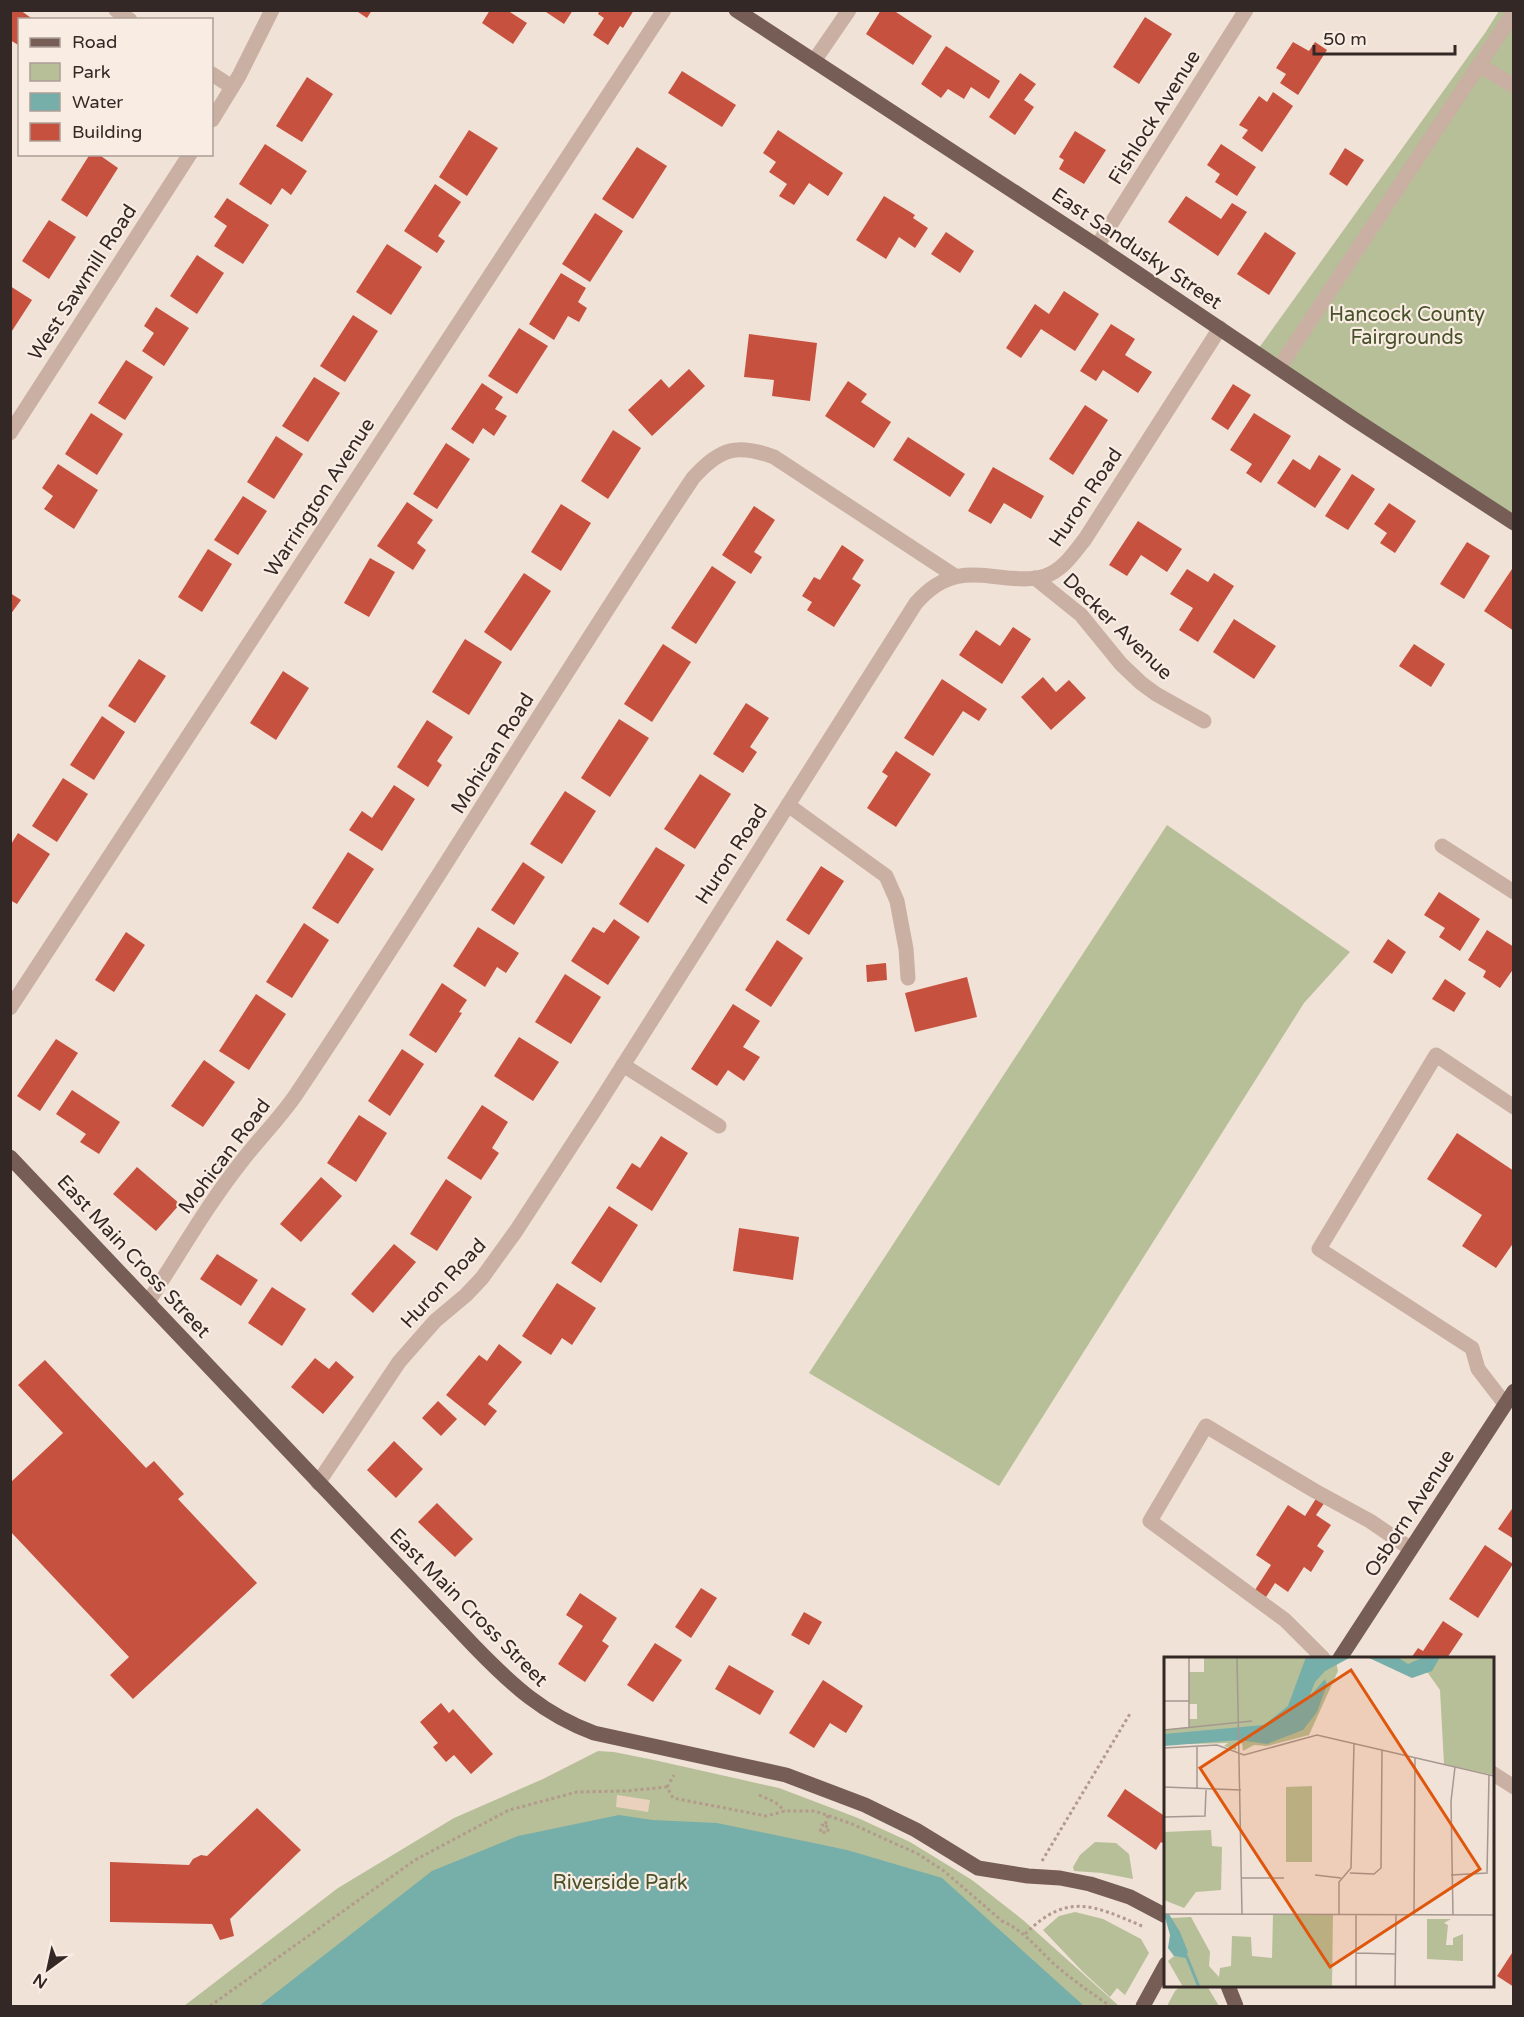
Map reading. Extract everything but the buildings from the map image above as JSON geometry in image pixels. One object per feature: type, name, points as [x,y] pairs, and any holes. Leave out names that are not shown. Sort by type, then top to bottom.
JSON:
[{"type":"main road","name":"East Sandusky Street","points":[[736,10],[1514,523]]},
{"type":"main road","name":"East Main Cross Street","points":[[10,1157],[503,1676],[544,1710],[568,1724],[620,1740],[786,1775],[865,1805],[953,1851],[978,1868],[1036,1877],[1060,1878],[1115,1891],[1164,1915]]},
{"type":"main road","name":"Osborn Avenue","points":[[1341,1657],[1509,1397]]},
{"type":"main road","points":[[1143,2007],[1164,1968]]},
{"type":"main road","points":[[1228,1987],[1236,2007]]},
{"type":"street","points":[[213,118],[259,38],[272,10]]},
{"type":"street","name":"Warrington Avenue","points":[[10,1008],[664,10]]},
{"type":"street","points":[[814,61],[849,10]]},
{"type":"street","name":"Fishlock Avenue","points":[[1097,246],[1246,10]]},
{"type":"street","points":[[1279,368],[1514,12]]},
{"type":"street","points":[[1479,65],[1514,86]]},
{"type":"street","points":[[213,75],[232,87]]},
{"type":"street","name":"West Sawmill Road","points":[[10,433],[189,156]]},
{"type":"street","name":"Huron Road","points":[[318,1483],[399,1362],[435,1321],[482,1278],[516,1231],[916,603],[936,584],[955,576],[977,574],[1018,579],[1035,578],[1046,576],[1068,561],[1220,328]]},
{"type":"street","name":"Mohican Road","points":[[148,1302],[229,1179],[294,1098],[460,843],[623,584],[693,478],[702,468],[713,459],[741,448],[754,449],[774,457],[955,576]]},
{"type":"street","name":"Decker Avenue","points":[[1035,578],[1081,615],[1121,664],[1141,683],[1204,721]]},
{"type":"street","points":[[788,805],[886,876],[897,901],[906,949],[908,978]]},
{"type":"street","points":[[1442,846],[1514,892]]},
{"type":"street","points":[[1509,1397],[1478,1369],[1472,1348],[1319,1249],[1436,1055],[1514,1107]]},
{"type":"street","points":[[623,1065],[719,1126]]},
{"type":"street","points":[[1321,1657],[1285,1620],[1150,1521],[1206,1426],[1370,1521],[1411,1549]]},
{"type":"street","points":[[1494,1774],[1514,1787]]},
{"type":"path","points":[[1036,1877],[1042,1860],[1131,1712]]},
{"type":"path","points":[[667,1787],[674,1775]]},
{"type":"path","points":[[667,1787],[674,1798],[766,1816],[785,1811],[815,1811],[852,1824],[918,1854],[944,1871],[1002,1921],[1013,1925],[1074,1981],[1110,2007]]},
{"type":"path","points":[[210,2007],[415,1860],[509,1810],[577,1792],[667,1787]]},
{"type":"path","points":[[759,1795],[775,1802],[785,1811]]},
{"type":"path","points":[[825,1826],[828,1815]]},
{"type":"path","points":[[1024,1934],[1039,1919],[1059,1909],[1076,1905],[1102,1909],[1142,1926]]},
{"type":"green space","name":"Hancock County Fairgrounds","points":[[1499,11],[1513,11],[1513,523],[1256,352]]},
{"type":"green space","points":[[1167,825],[1350,952],[1304,1003],[999,1486],[809,1373]]},
{"type":"green space","name":"Riverside Park","points":[[598,1751],[654,1760],[779,1788],[858,1818],[910,1842],[972,1880],[1023,1920],[1119,2006],[184,2006],[338,1888],[454,1818],[543,1779]]},
{"type":"green space","points":[[1095,1842],[1116,1843],[1129,1854],[1133,1879],[1074,1871],[1073,1867],[1080,1855]]},
{"type":"green space","points":[[1075,1912],[1103,1919],[1141,1939],[1149,1953],[1125,1995],[1117,1988],[1110,1997],[1043,1930],[1059,1916]]},
{"type":"green space","points":[[1180,1987],[1208,1987],[1219,2006],[1167,2006]]},
{"type":"shaded area","points":[[617,1795],[650,1800],[648,1812],[616,1807]]},
{"type":"water","name":"Riverside Park","points":[[619,1815],[652,1820],[717,1823],[847,1850],[942,1878],[1084,2006],[259,2006],[432,1871],[518,1836]]}]
